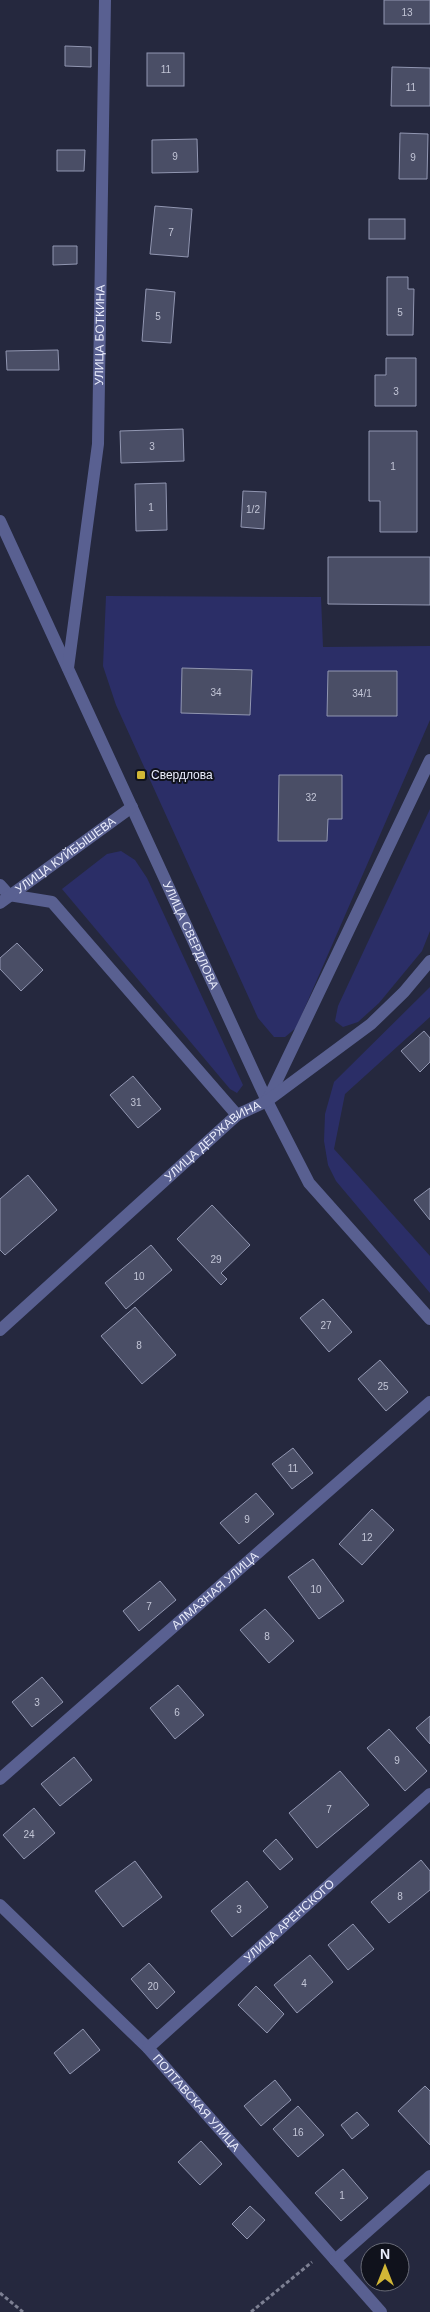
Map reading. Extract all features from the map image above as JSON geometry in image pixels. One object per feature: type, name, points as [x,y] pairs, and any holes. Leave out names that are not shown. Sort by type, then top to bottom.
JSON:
[{"type":"street","name":"УЛИЦА БОТКИНА","points":[[68,668],[98,444],[105,0]]},
{"type":"street","name":"УЛИЦА СВЕРДЛОВА","points":[[0,521],[267,1101],[309,1183],[430,1319]]},
{"type":"street","points":[[267,1101],[430,760]]},
{"type":"street","name":"УЛИЦА КУЙБЫШЕВА","points":[[3,894],[132,807]]},
{"type":"street","points":[[3,894],[52,902],[237,1115]]},
{"type":"street","name":"УЛИЦА ДЕРЖАВИНА","points":[[0,1330],[237,1115],[267,1101],[370,1024],[404,992],[430,961]]},
{"type":"street","name":"АЛМАЗНАЯ УЛИЦА","points":[[0,1779],[430,1402]]},
{"type":"street","name":"УЛИЦА АРЕНСКОГО","points":[[148,2048],[430,1794]]},
{"type":"street","name":"ПОЛТАВСКАЯ УЛИЦА","points":[[0,1905],[148,2048],[381,2312]]},
{"type":"street","points":[[335,2260],[430,2176]]},
{"type":"path","points":[[251,2312],[326,2250]]},
{"type":"path","points":[[0,2293],[23,2312]]},
{"type":"shaded area","points":[[106,596],[321,597],[323,647],[430,646],[430,720],[296,1028],[285,1037],[274,1037],[258,1018],[116,705],[103,666]]},
{"type":"shaded area","points":[[430,809],[430,931],[422,951],[379,1003],[358,1022],[343,1027],[335,1021],[338,1006]]},
{"type":"shaded area","points":[[121,851],[135,860],[147,878],[243,1085],[237,1093],[230,1089],[62,889],[107,854]]},
{"type":"shaded area","points":[[430,987],[430,1017],[345,1094],[334,1149],[430,1256],[430,1293],[336,1181],[328,1165],[324,1141],[325,1114],[334,1082]]},
{"type":"building","points":[[384,0],[430,0],[430,24],[384,24]]},
{"type":"building","points":[[65,46],[91,47],[91,67],[65,66]]},
{"type":"building","points":[[147,53],[184,53],[184,86],[147,86]]},
{"type":"building","points":[[392,67],[430,68],[430,106],[391,106]]},
{"type":"building","points":[[400,133],[428,134],[427,179],[399,179]]},
{"type":"building","points":[[197,139],[198,172],[152,173],[152,140]]},
{"type":"building","points":[[57,150],[85,150],[84,171],[57,171]]},
{"type":"building","points":[[155,206],[192,209],[188,257],[150,254]]},
{"type":"building","points":[[369,219],[405,219],[405,239],[369,239]]},
{"type":"building","points":[[53,246],[77,246],[77,264],[53,265]]},
{"type":"building","points":[[387,277],[408,277],[408,289],[414,289],[413,335],[387,335]]},
{"type":"building","points":[[146,289],[175,292],[171,343],[142,341]]},
{"type":"building","points":[[58,350],[59,370],[7,370],[6,351]]},
{"type":"building","points":[[386,358],[416,358],[416,406],[375,406],[375,375],[386,375]]},
{"type":"building","points":[[183,429],[184,461],[121,463],[120,431]]},
{"type":"building","points":[[369,431],[417,431],[417,532],[380,532],[380,501],[369,501]]},
{"type":"building","points":[[166,483],[167,530],[136,531],[135,484]]},
{"type":"building","points":[[243,491],[266,492],[264,529],[241,527]]},
{"type":"building","points":[[328,557],[430,557],[430,605],[328,604]]},
{"type":"building","points":[[182,668],[252,670],[250,715],[181,713]]},
{"type":"building","points":[[328,671],[397,671],[397,716],[327,716]]},
{"type":"building","points":[[279,775],[342,775],[342,819],[328,819],[327,841],[278,841]]},
{"type":"building","points":[[17,943],[43,970],[21,991],[0,969],[0,958]]},
{"type":"building","points":[[424,1031],[430,1038],[430,1062],[420,1072],[401,1051]]},
{"type":"building","points":[[133,1076],[161,1109],[138,1128],[110,1095]]},
{"type":"building","points":[[28,1175],[57,1210],[5,1255],[0,1250],[0,1199]]},
{"type":"building","points":[[430,1188],[430,1220],[414,1200]]},
{"type":"building","points":[[212,1205],[250,1245],[221,1273],[227,1279],[221,1285],[177,1239]]},
{"type":"building","points":[[151,1245],[172,1270],[126,1309],[105,1283]]},
{"type":"building","points":[[323,1299],[352,1332],[329,1352],[300,1318]]},
{"type":"building","points":[[135,1307],[176,1355],[142,1384],[101,1336]]},
{"type":"building","points":[[380,1360],[408,1392],[386,1411],[358,1379]]},
{"type":"building","points":[[293,1448],[313,1473],[292,1489],[272,1464]]},
{"type":"building","points":[[256,1493],[274,1514],[239,1544],[220,1523]]},
{"type":"building","points":[[372,1509],[394,1530],[362,1565],[339,1544]]},
{"type":"building","points":[[313,1559],[344,1601],[319,1619],[288,1577]]},
{"type":"building","points":[[160,1581],[176,1600],[139,1631],[123,1611]]},
{"type":"building","points":[[265,1609],[294,1641],[269,1663],[240,1630]]},
{"type":"building","points":[[42,1677],[63,1702],[32,1727],[12,1702]]},
{"type":"building","points":[[178,1685],[204,1715],[175,1739],[150,1708]]},
{"type":"building","points":[[430,1716],[430,1744],[416,1728]]},
{"type":"building","points":[[389,1729],[427,1771],[405,1791],[367,1748]]},
{"type":"building","points":[[74,1757],[92,1780],[60,1806],[41,1784]]},
{"type":"building","points":[[340,1771],[369,1805],[317,1848],[289,1813]]},
{"type":"building","points":[[34,1808],[55,1833],[24,1859],[3,1835]]},
{"type":"building","points":[[276,1839],[293,1859],[280,1870],[263,1851]]},
{"type":"building","points":[[421,1860],[430,1871],[430,1890],[389,1923],[371,1902]]},
{"type":"building","points":[[135,1861],[162,1897],[123,1927],[95,1891]]},
{"type":"building","points":[[247,1881],[268,1907],[232,1937],[211,1911]]},
{"type":"building","points":[[353,1924],[374,1949],[348,1970],[328,1945]]},
{"type":"building","points":[[310,1955],[333,1982],[297,2013],[274,1985]]},
{"type":"building","points":[[149,1963],[175,1992],[157,2009],[131,1979]]},
{"type":"building","points":[[256,1986],[284,2014],[267,2033],[238,2005]]},
{"type":"building","points":[[83,2029],[100,2050],[70,2074],[54,2053]]},
{"type":"building","points":[[275,2080],[291,2100],[261,2126],[244,2106]]},
{"type":"building","points":[[425,2086],[430,2091],[430,2145],[398,2111]]},
{"type":"building","points":[[298,2106],[324,2135],[298,2157],[273,2129]]},
{"type":"building","points":[[357,2112],[369,2125],[352,2139],[341,2125]]},
{"type":"building","points":[[201,2141],[222,2164],[200,2185],[178,2162]]},
{"type":"building","points":[[343,2169],[368,2198],[341,2221],[315,2193]]},
{"type":"building","points":[[250,2206],[265,2220],[247,2239],[232,2224]]},
{"type":"place","name":"Свердлова","points":[[141,775]]}]
